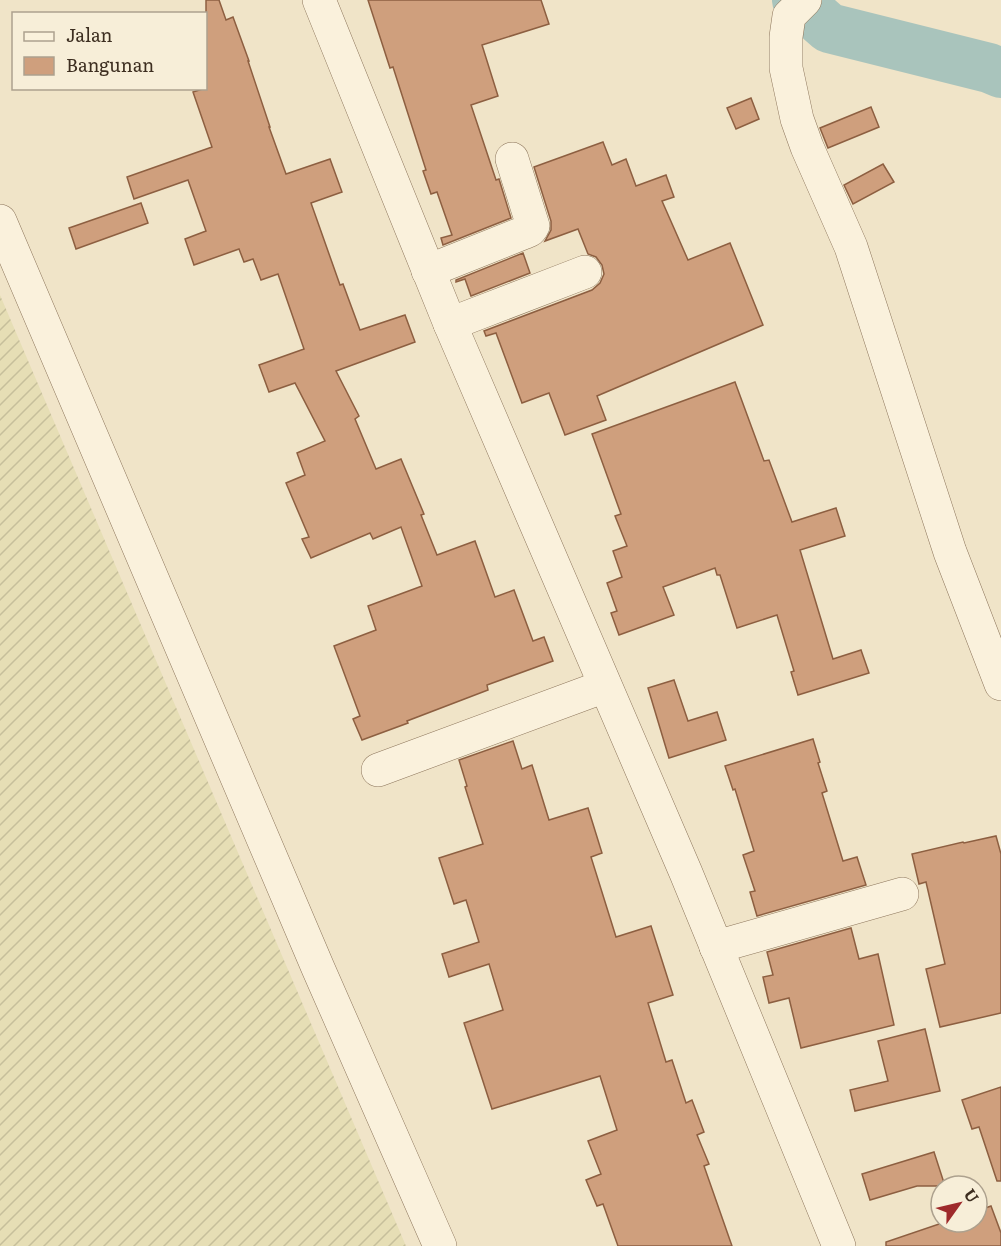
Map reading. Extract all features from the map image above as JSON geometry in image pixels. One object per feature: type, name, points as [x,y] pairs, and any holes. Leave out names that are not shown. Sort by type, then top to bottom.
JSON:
[{"type":"street","points":[[319,0],[450,324],[716,947],[839,1246]]},
{"type":"street","points":[[797,8],[786,37],[786,68],[797,119],[851,247],[950,552],[1001,684]]},
{"type":"street","points":[[428,271],[530,230],[533,226],[512,159]]},
{"type":"street","points":[[0,221],[440,1246]]},
{"type":"street","points":[[450,324],[585,272]]},
{"type":"street","points":[[378,770],[605,686]]},
{"type":"street","points":[[716,947],[902,894]]},
{"type":"shaded area","points":[[0,295],[406,1246],[0,1246]]},
{"type":"building","points":[[206,0],[219,0],[226,20],[233,17],[286,174],[330,159],[342,192],[311,203],[340,285],[343,284],[360,330],[405,315],[415,342],[336,371],[359,416],[355,419],[376,469],[401,459],[424,514],[421,515],[437,555],[475,541],[495,597],[514,590],[533,641],[544,637],[553,661],[487,685],[488,690],[362,740],[353,719],[360,716],[334,646],[376,630],[368,606],[422,586],[401,527],[373,539],[370,533],[311,558],[302,539],[309,537],[286,483],[305,475],[297,453],[325,441],[295,383],[269,392],[259,365],[304,349],[278,274],[261,280],[253,259],[244,262],[239,249],[194,265],[185,239],[206,231],[188,180],[134,199],[127,177],[212,147],[193,92],[207,90]]},
{"type":"building","points":[[368,0],[541,0],[549,24],[482,45],[498,96],[471,105],[511,218],[443,245],[441,238],[452,235],[437,192],[431,194],[423,171],[426,170],[393,67],[390,68]]},
{"type":"building","points":[[751,98],[759,119],[736,129],[727,108]]},
{"type":"building","points":[[871,107],[879,127],[828,148],[820,128]]},
{"type":"building","points":[[603,142],[612,165],[626,159],[636,186],[666,175],[674,197],[662,201],[688,260],[730,243],[763,325],[597,396],[606,420],[565,435],[549,393],[522,403],[496,333],[486,336],[484,331],[592,290],[600,283],[604,274],[602,265],[596,257],[588,254],[578,229],[545,241],[551,230],[551,221],[534,167]]},
{"type":"building","points":[[883,164],[894,182],[853,204],[844,185]]},
{"type":"building","points":[[141,203],[148,223],[76,249],[69,228]]},
{"type":"building","points":[[523,253],[530,273],[471,296],[465,279],[456,282],[456,280]]},
{"type":"building","points":[[735,382],[764,461],[769,460],[792,522],[836,508],[845,536],[800,550],[833,659],[861,650],[869,673],[798,695],[791,672],[794,671],[777,615],[737,628],[720,575],[717,575],[715,568],[663,587],[674,615],[619,635],[611,613],[617,611],[607,583],[622,577],[613,551],[627,546],[615,516],[621,514],[592,434]]},
{"type":"building","points":[[674,680],[688,721],[717,712],[726,740],[669,758],[648,688]]},
{"type":"building","points":[[813,739],[827,791],[822,793],[843,861],[857,857],[866,885],[757,916],[750,892],[755,891],[743,855],[754,851],[735,789],[733,790],[725,766]]},
{"type":"building","points":[[513,741],[522,769],[532,765],[549,820],[588,808],[602,853],[591,857],[616,937],[651,926],[673,995],[648,1003],[666,1062],[672,1060],[686,1103],[692,1100],[704,1132],[697,1135],[709,1164],[704,1166],[732,1246],[618,1246],[603,1204],[597,1206],[586,1180],[601,1174],[588,1141],[617,1130],[600,1076],[492,1109],[464,1023],[503,1010],[489,964],[449,977],[442,954],[479,942],[466,900],[454,904],[439,858],[483,844],[459,760]]},
{"type":"building","points":[[996,836],[1001,854],[1001,1013],[940,1027],[926,969],[945,964],[926,882],[919,884],[912,854]]},
{"type":"building","points":[[851,928],[859,959],[878,954],[894,1025],[801,1048],[789,998],[769,1003],[763,977],[773,975],[767,952]]},
{"type":"building","points":[[925,1029],[940,1091],[855,1111],[850,1090],[888,1081],[878,1041]]},
{"type":"building","points":[[1001,1087],[1001,1181],[997,1181],[979,1127],[972,1129],[962,1100]]},
{"type":"building","points":[[934,1152],[941,1174],[929,1174],[929,1186],[917,1186],[870,1200],[862,1174]]},
{"type":"building","points":[[991,1206],[1001,1233],[1001,1246],[886,1246],[886,1242],[929,1227],[929,1234],[989,1234],[989,1207]]},
{"type":"waterway","points":[[797,0],[829,28],[1001,73]]}]
